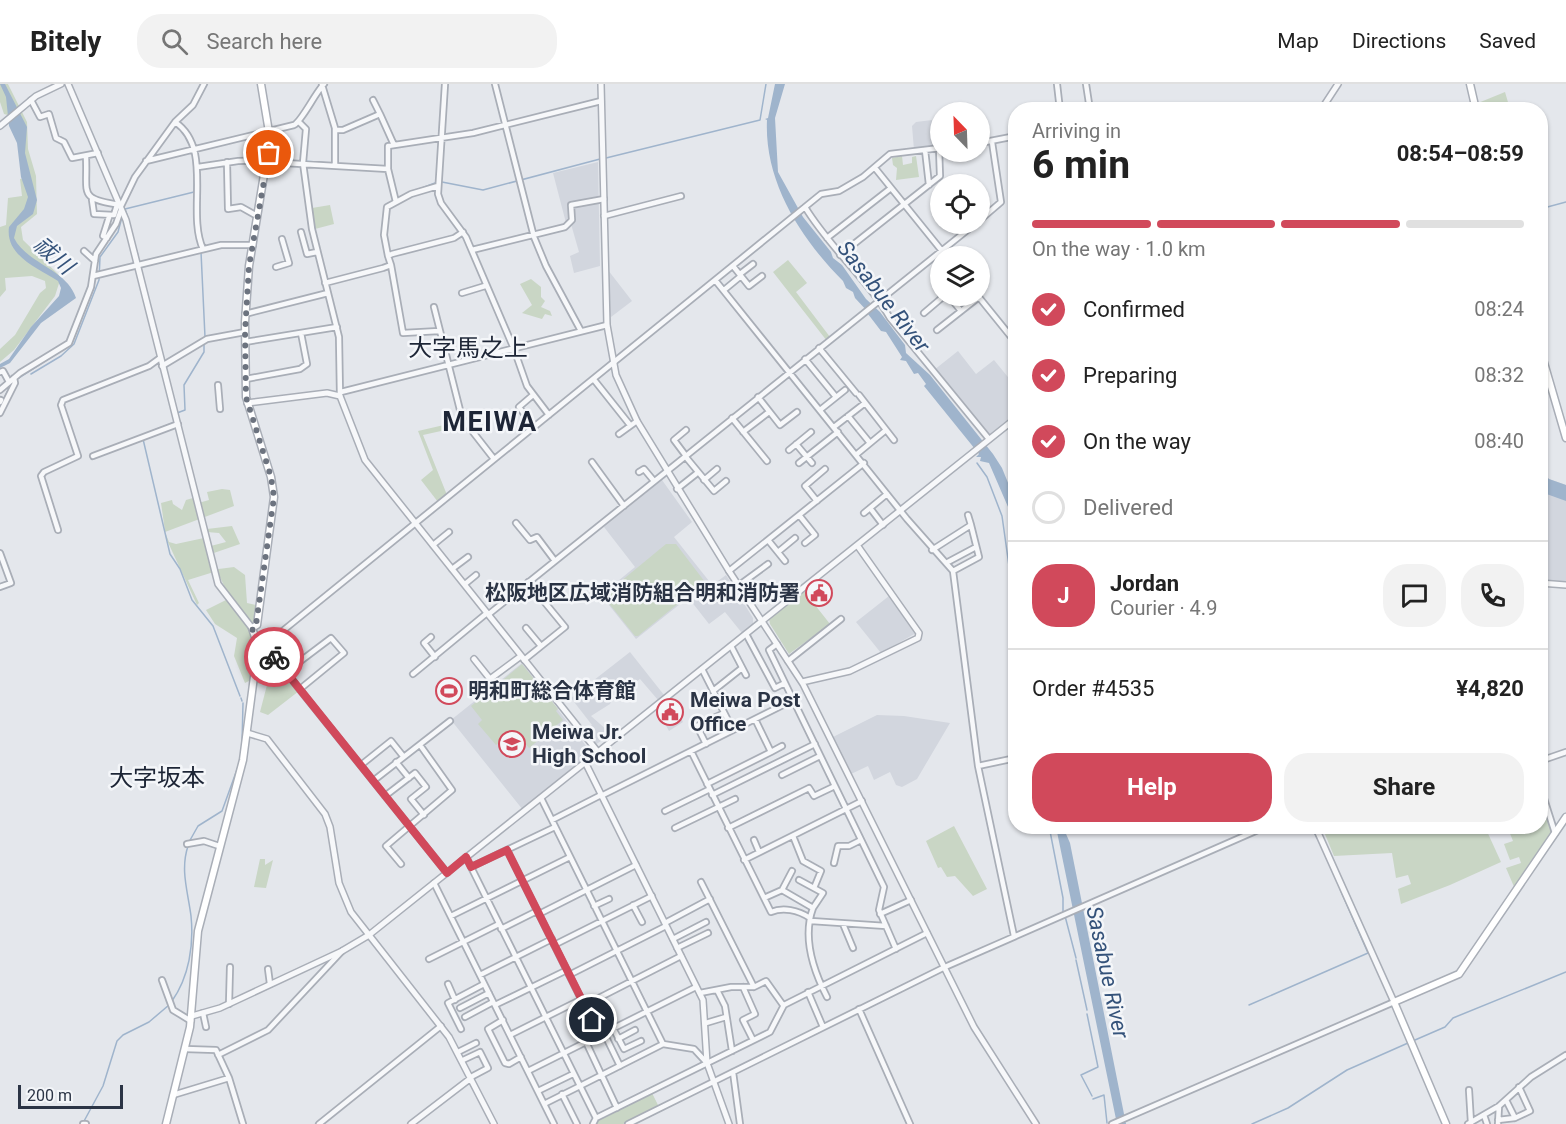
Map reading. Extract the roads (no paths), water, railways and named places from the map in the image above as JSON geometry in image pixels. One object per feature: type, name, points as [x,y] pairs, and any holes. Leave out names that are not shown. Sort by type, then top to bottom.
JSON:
[{"type":"main road","points":[[166,1124],[191,1019],[197,968],[196,938],[241,769],[260,645],[252,628],[256,625],[274,497],[271,477],[247,403],[246,379],[245,314],[257,216],[267,161],[269,130],[261,84]]},
{"type":"main road","points":[[1470,84],[1474,102]]},
{"type":"main road","points":[[1548,376],[1566,438]]},
{"type":"main road","points":[[1446,1124],[1394,1002],[1459,974],[1566,817]]},
{"type":"street","points":[[0,126],[31,100],[62,84]]},
{"type":"street","points":[[68,84],[120,206],[218,584],[252,628]]},
{"type":"street","points":[[86,157],[86,187],[92,200],[94,214],[109,217],[114,215],[130,184],[176,122],[193,105],[204,84]]},
{"type":"street","points":[[445,84],[438,186],[441,203],[463,232],[514,349],[527,386],[549,415]]},
{"type":"street","points":[[495,84],[533,234],[546,266],[582,331]]},
{"type":"street","points":[[601,84],[608,325],[613,363],[637,421],[666,472],[738,586],[802,682],[979,1035],[1036,1124]]},
{"type":"street","points":[[1057,84],[1059,102]]},
{"type":"street","points":[[1086,84],[1089,102]]},
{"type":"street","points":[[1326,102],[1338,84]]},
{"type":"street","points":[[299,122],[299,118],[323,85]]},
{"type":"street","points":[[323,85],[332,111],[336,164]]},
{"type":"street","points":[[31,100],[40,117],[49,114],[56,138],[64,142],[72,158],[98,153]]},
{"type":"street","points":[[373,100],[394,145]]},
{"type":"street","points":[[396,200],[387,169],[388,146],[506,125],[601,101]]},
{"type":"street","points":[[335,130],[343,130],[380,114]]},
{"type":"street","points":[[176,122],[185,128],[198,167],[197,232],[203,249]]},
{"type":"street","points":[[146,161],[226,140],[252,137],[299,122]]},
{"type":"street","points":[[299,122],[306,129],[303,163],[318,252],[337,327],[340,394],[363,456],[598,752]]},
{"type":"street","points":[[990,211],[1001,202],[992,142],[1008,138]]},
{"type":"street","points":[[447,873],[300,689],[260,645],[549,415],[821,194],[839,190],[875,168],[890,154],[930,149]]},
{"type":"street","points":[[925,150],[929,185]]},
{"type":"street","points":[[198,167],[227,162],[267,161],[387,169]]},
{"type":"street","points":[[227,162],[228,209],[241,207],[257,216]]},
{"type":"street","points":[[840,255],[929,185],[941,173],[941,162]]},
{"type":"street","points":[[875,168],[938,246]]},
{"type":"street","points":[[438,186],[396,200],[387,207],[384,219],[388,256],[403,333],[439,331]]},
{"type":"street","points":[[826,238],[891,188]]},
{"type":"street","points":[[604,216],[681,196]]},
{"type":"street","points":[[471,250],[565,227],[572,220],[571,205],[604,199]]},
{"type":"street","points":[[92,200],[120,206]]},
{"type":"street","points":[[0,390],[69,343],[96,275],[97,252],[117,222],[120,206]]},
{"type":"street","points":[[805,207],[826,238],[989,439]]},
{"type":"street","points":[[107,238],[102,236],[109,224],[109,217]]},
{"type":"street","points":[[301,232],[307,254],[318,252]]},
{"type":"street","points":[[388,256],[454,238],[463,232]]},
{"type":"street","points":[[948,246],[963,234]]},
{"type":"street","points":[[276,267],[289,263],[282,239]]},
{"type":"street","points":[[96,275],[221,245],[253,245]]},
{"type":"street","points":[[84,251],[95,261]]},
{"type":"street","points":[[413,674],[930,260]]},
{"type":"street","points":[[724,290],[753,264]]},
{"type":"street","points":[[326,283],[391,265]]},
{"type":"street","points":[[733,266],[749,286],[762,276]]},
{"type":"street","points":[[716,280],[900,511],[932,550],[953,571],[978,766],[1014,936]]},
{"type":"street","points":[[462,293],[485,286]]},
{"type":"street","points":[[245,314],[328,293]]},
{"type":"street","points":[[924,313],[933,306]]},
{"type":"street","points":[[956,306],[961,311]]},
{"type":"street","points":[[937,330],[967,306]]},
{"type":"street","points":[[986,306],[1008,333]]},
{"type":"street","points":[[434,308],[462,418],[494,459]]},
{"type":"street","points":[[247,403],[327,393],[340,394],[608,325]]},
{"type":"street","points":[[245,342],[337,327]]},
{"type":"street","points":[[162,366],[207,339],[245,332]]},
{"type":"street","points":[[246,379],[300,369],[307,364],[301,333]]},
{"type":"street","points":[[819,348],[894,440]]},
{"type":"street","points":[[58,530],[41,476],[44,472],[78,456],[61,405],[63,400],[149,366],[160,358]]},
{"type":"street","points":[[805,359],[836,397]]},
{"type":"street","points":[[0,372],[3,371],[13,381]]},
{"type":"street","points":[[0,410],[1,400],[13,381]]},
{"type":"street","points":[[595,381],[630,425]]},
{"type":"street","points":[[218,385],[220,409]]},
{"type":"street","points":[[820,410],[844,390]]},
{"type":"street","points":[[533,395],[519,407],[534,427]]},
{"type":"street","points":[[758,398],[780,425],[797,412]]},
{"type":"street","points":[[799,462],[865,403]]},
{"type":"street","points":[[743,432],[769,412]]},
{"type":"street","points":[[848,416],[870,443]]},
{"type":"street","points":[[732,418],[767,461]]},
{"type":"street","points":[[619,434],[637,421]]},
{"type":"street","points":[[93,456],[178,424]]},
{"type":"street","points":[[162,980],[173,1010],[191,1019],[229,1004],[342,951],[369,935],[1008,424]]},
{"type":"street","points":[[686,430],[674,440],[704,480],[714,491],[726,481]]},
{"type":"street","points":[[856,454],[886,430]]},
{"type":"street","points":[[789,450],[811,432]]},
{"type":"street","points":[[796,444],[812,463]]},
{"type":"street","points":[[592,462],[624,506]]},
{"type":"street","points":[[729,571],[864,463]]},
{"type":"street","points":[[639,472],[644,469],[654,482]]},
{"type":"street","points":[[704,480],[717,469]]},
{"type":"street","points":[[817,501],[805,486],[825,469]]},
{"type":"street","points":[[677,489],[696,474]]},
{"type":"street","points":[[864,513],[887,494]]},
{"type":"street","points":[[870,508],[883,525]]},
{"type":"street","points":[[799,515],[815,536],[805,543]]},
{"type":"street","points":[[953,571],[978,560],[968,515]]},
{"type":"street","points":[[516,523],[530,540],[537,537],[555,561]]},
{"type":"street","points":[[932,550],[971,525]]},
{"type":"street","points":[[433,545],[449,532]]},
{"type":"street","points":[[778,552],[795,538]]},
{"type":"street","points":[[768,540],[785,561]]},
{"type":"street","points":[[802,682],[850,671],[918,638],[919,633],[857,545]]},
{"type":"street","points":[[946,563],[976,547]]},
{"type":"street","points":[[0,553],[11,583],[0,587]]},
{"type":"street","points":[[452,569],[468,557]]},
{"type":"street","points":[[738,586],[768,564]]},
{"type":"street","points":[[465,584],[476,575]]},
{"type":"street","points":[[474,659],[490,680],[565,627],[528,582]]},
{"type":"street","points":[[1548,584],[1566,585]]},
{"type":"street","points":[[788,661],[842,619]]},
{"type":"street","points":[[526,628],[541,646]]},
{"type":"street","points":[[746,634],[775,688],[785,683]]},
{"type":"street","points":[[431,637],[424,643],[435,657]]},
{"type":"street","points":[[286,672],[330,638],[344,653],[300,689]]},
{"type":"street","points":[[777,645],[769,650],[885,890],[880,914],[896,949]]},
{"type":"street","points":[[731,646],[746,675]]},
{"type":"street","points":[[713,691],[742,668]]},
{"type":"street","points":[[702,669],[733,730]]},
{"type":"street","points":[[552,820],[793,700]]},
{"type":"street","points":[[706,744],[697,726],[724,713]]},
{"type":"street","points":[[755,719],[771,752]]},
{"type":"street","points":[[373,781],[450,721]]},
{"type":"street","points":[[247,733],[267,739],[325,814],[330,827],[343,894],[351,912],[441,1026],[458,1052],[494,1124]]},
{"type":"street","points":[[361,765],[391,741],[404,756]]},
{"type":"street","points":[[712,795],[815,744]]},
{"type":"street","points":[[401,864],[386,846],[452,790],[420,745]]},
{"type":"street","points":[[665,811],[782,746]]},
{"type":"street","points":[[691,751],[771,912],[778,909],[801,912],[810,920],[886,926]]},
{"type":"street","points":[[1548,758],[1566,752]]},
{"type":"street","points":[[782,775],[820,756]]},
{"type":"street","points":[[978,766],[1008,760]]},
{"type":"street","points":[[396,762],[408,778]]},
{"type":"street","points":[[585,762],[704,1003],[707,1063],[729,1124]]},
{"type":"street","points":[[386,796],[415,773],[426,787],[411,800],[424,815]]},
{"type":"street","points":[[728,828],[809,788],[814,796],[835,786]]},
{"type":"street","points":[[541,798],[663,1044]]},
{"type":"street","points":[[675,828],[735,798]]},
{"type":"street","points":[[744,860],[862,801]]},
{"type":"street","points":[[1548,811],[1555,833]]},
{"type":"street","points":[[471,867],[555,827]]},
{"type":"street","points":[[628,1124],[945,967],[1249,834]]},
{"type":"street","points":[[1112,1124],[1394,1002],[1319,834]]},
{"type":"street","points":[[793,836],[803,861],[821,871],[814,888]]},
{"type":"street","points":[[754,840],[759,852]]},
{"type":"street","points":[[834,863],[838,846],[849,846],[861,840]]},
{"type":"street","points":[[188,844],[204,841],[219,846]]},
{"type":"street","points":[[507,850],[585,1005],[620,1066]]},
{"type":"street","points":[[451,916],[570,856]]},
{"type":"street","points":[[466,857],[596,1118]]},
{"type":"street","points":[[429,960],[464,942],[586,890],[636,865]]},
{"type":"street","points":[[764,898],[782,891],[792,872]]},
{"type":"street","points":[[799,880],[822,893],[813,908],[809,945],[811,965],[827,997]]},
{"type":"street","points":[[701,882],[754,987]]},
{"type":"street","points":[[434,883],[554,1124]]},
{"type":"street","points":[[782,891],[813,908]]},
{"type":"street","points":[[480,975],[516,957],[602,921],[651,896]]},
{"type":"street","points":[[594,906],[609,899]]},
{"type":"street","points":[[465,1017],[617,951],[710,899]]},
{"type":"street","points":[[880,914],[911,900]]},
{"type":"street","points":[[633,906],[642,922]]},
{"type":"street","points":[[673,939],[706,922]]},
{"type":"street","points":[[843,924],[854,948]]},
{"type":"street","points":[[677,948],[708,933]]},
{"type":"street","points":[[593,1124],[596,1118],[770,1032],[783,1005],[927,933]]},
{"type":"street","points":[[218,1055],[268,1030],[342,951]]},
{"type":"street","points":[[585,1005],[681,956]]},
{"type":"street","points":[[229,1004],[230,967]]},
{"type":"street","points":[[268,969],[270,984]]},
{"type":"street","points":[[700,993],[754,987],[766,981],[783,1005]]},
{"type":"street","points":[[448,984],[455,1000]]},
{"type":"street","points":[[461,1029],[448,1003],[484,984]]},
{"type":"street","points":[[528,1071],[696,987]]},
{"type":"street","points":[[743,987],[755,1014],[743,1020],[753,1041]]},
{"type":"street","points":[[717,990],[726,1017],[732,1051]]},
{"type":"street","points":[[460,1008],[489,993]]},
{"type":"street","points":[[808,993],[823,1027]]},
{"type":"street","points":[[510,1035],[582,999]]},
{"type":"street","points":[[860,1009],[910,1124]]},
{"type":"street","points":[[203,1013],[206,1028]]},
{"type":"street","points":[[706,1023],[726,1017]]},
{"type":"street","points":[[503,1020],[488,1029],[496,1046],[505,1063],[508,1064],[521,1057]]},
{"type":"street","points":[[318,1124],[441,1026]]},
{"type":"street","points":[[613,1028],[624,1049],[640,1041]]},
{"type":"street","points":[[618,1039],[635,1030]]},
{"type":"street","points":[[586,1042],[617,1108]]},
{"type":"street","points":[[458,1052],[476,1043]]},
{"type":"street","points":[[544,1104],[663,1044],[694,1049],[707,1063]]},
{"type":"street","points":[[185,1049],[216,1050],[229,1078],[243,1124]]},
{"type":"street","points":[[411,1124],[471,1077],[488,1068],[480,1052],[462,1060]]},
{"type":"street","points":[[1469,1090],[1469,1123],[1499,1106],[1531,1077],[1566,1055]]},
{"type":"street","points":[[733,1072],[740,1124]]},
{"type":"street","points":[[538,1091],[573,1074]]},
{"type":"street","points":[[173,1095],[229,1078]]},
{"type":"street","points":[[1499,1106],[1498,1122],[1530,1111],[1519,1087]]},
{"type":"street","points":[[562,1094],[577,1124]]},
{"type":"street","points":[[1506,1100],[1515,1118]]},
{"type":"street","points":[[1484,1115],[1487,1124]]},
{"type":"street","points":[[643,1116],[645,1124]]},
{"type":"water","points":[[0,84],[5,84],[27,127],[25,153],[37,200],[33,214],[17,226],[14,238],[28,254],[64,280],[76,298],[41,323],[10,363],[0,368],[0,364],[9,359],[31,327],[59,296],[61,288],[58,281],[24,260],[12,246],[9,237],[9,227],[24,209],[28,197],[21,177],[17,143],[9,126],[6,97]]},
{"type":"water","points":[[775,84],[785,84],[775,118],[778,172],[803,217],[831,252],[833,258],[842,265],[866,299],[880,312],[905,345],[906,353],[930,375],[993,454],[1008,483],[1008,507],[989,463],[980,461],[981,457],[976,457],[979,454],[924,386],[926,384],[918,373],[914,374],[906,361],[900,360],[902,357],[886,332],[881,331],[868,314],[865,315],[868,312],[855,298],[853,292],[846,288],[843,281],[813,247],[800,228],[788,208],[772,165],[767,120],[765,119],[768,118]]},
{"type":"water","points":[[1548,478],[1566,485],[1566,501],[1548,495]]},
{"type":"water","points":[[1057,834],[1066,834],[1070,843],[1126,1124],[1117,1124]]},
{"type":"waterway","points":[[192,102],[201,84]]},
{"type":"waterway","points":[[606,158],[760,120],[766,84]]},
{"type":"waterway","points":[[140,167],[153,149]]},
{"type":"waterway","points":[[442,182],[483,190],[600,159]]},
{"type":"waterway","points":[[305,161],[340,164]]},
{"type":"waterway","points":[[128,218],[125,209],[194,192],[195,172]]},
{"type":"waterway","points":[[123,196],[132,178]]},
{"type":"waterway","points":[[414,191],[435,183]]},
{"type":"waterway","points":[[1548,207],[1566,202]]},
{"type":"waterway","points":[[31,374],[61,356],[74,344],[99,280],[100,257],[118,232],[122,217]]},
{"type":"waterway","points":[[105,245],[117,226]]},
{"type":"waterway","points":[[137,251],[139,262]]},
{"type":"waterway","points":[[201,252],[205,337]]},
{"type":"waterway","points":[[17,379],[70,345],[94,287],[95,277]]},
{"type":"waterway","points":[[177,413],[185,410],[184,385],[204,352],[204,344]]},
{"type":"waterway","points":[[0,407],[11,384]]},
{"type":"waterway","points":[[152,431],[173,423]]},
{"type":"waterway","points":[[143,439],[170,554],[180,569],[192,600],[213,626],[240,696]]},
{"type":"waterway","points":[[977,463],[987,477],[1002,516],[1008,559]]},
{"type":"waterway","points":[[242,744],[243,703]]},
{"type":"waterway","points":[[189,842],[198,826],[222,811],[239,764]]},
{"type":"waterway","points":[[1051,834],[1063,898],[1063,912]]},
{"type":"waterway","points":[[1315,834],[1317,838]]},
{"type":"waterway","points":[[172,1001],[183,982],[191,949],[191,916],[185,872],[188,846]]},
{"type":"waterway","points":[[1249,1005],[1368,953],[1340,889]]},
{"type":"waterway","points":[[1065,916],[1076,958]]},
{"type":"waterway","points":[[1076,960],[1087,1010]]},
{"type":"waterway","points":[[1415,1040],[1445,1027],[1453,1018],[1566,972]]},
{"type":"waterway","points":[[83,1123],[103,1086],[117,1041],[123,1035],[149,1022],[169,1005]]},
{"type":"waterway","points":[[1087,1014],[1098,1067],[1081,1075],[1092,1096]]},
{"type":"waterway","points":[[1252,1124],[1288,1108],[1347,1070],[1408,1043]]},
{"type":"waterway","points":[[1093,1099],[1104,1095],[1107,1123]]},
{"type":"place","name":"松阪地区広域消防組合明和消防署","points":[[819,593]]},
{"type":"place","name":"明和町総合体育館","points":[[449,691]]},
{"type":"place","name":"Meiwa Post Office","points":[[670,712]]},
{"type":"place","name":"Meiwa Jr. High School","points":[[512,744]]},
{"type":"district","name":"大字馬之上","points":[[468,348]]},
{"type":"district","name":"MEIWA","points":[[490,422]]},
{"type":"district","name":"大字坂本","points":[[157,778]]},
{"type":"water label","name":"祓川","points":[[54,255]]},
{"type":"water label","name":"Sasabue River","points":[[884,296]]},
{"type":"water label","name":"Sasabue River","points":[[1108,972]]}]
